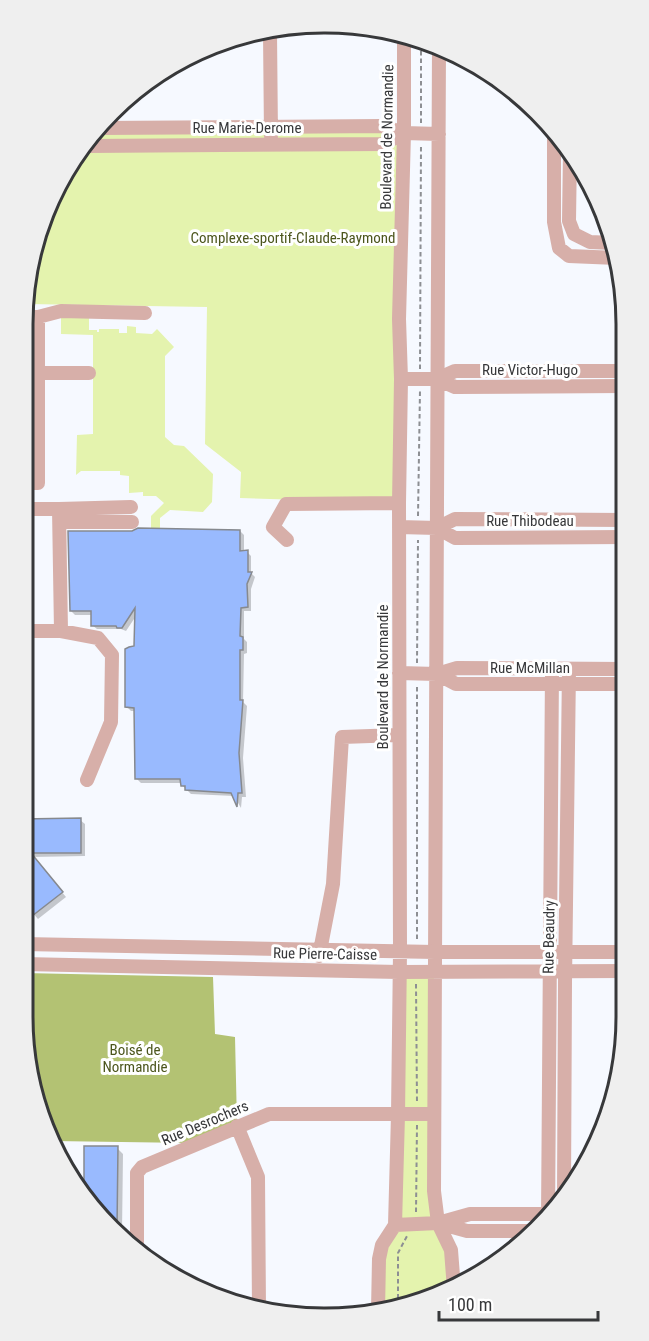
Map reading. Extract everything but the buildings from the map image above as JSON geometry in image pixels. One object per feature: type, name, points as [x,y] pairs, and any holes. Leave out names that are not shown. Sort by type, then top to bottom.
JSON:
[{"type":"street","points":[[270,39],[271,144]]},
{"type":"street","name":"Boulevard de Normandie","points":[[378,1303],[379,1259],[382,1245],[395,1225],[398,1115],[401,380],[399,319],[405,133],[404,44]]},
{"type":"street","points":[[439,56],[434,1191],[438,1222],[451,1250],[453,1278]]},
{"type":"street","name":"Rue Marie-Derome","points":[[109,128],[382,126],[405,133],[440,134]]},
{"type":"street","name":"Rue Marie-Derome","points":[[94,146],[383,144],[405,133]]},
{"type":"street","points":[[554,144],[554,222],[561,249],[569,256],[608,258]]},
{"type":"street","points":[[570,168],[570,221],[574,234],[590,242],[604,243]]},
{"type":"street","points":[[561,249],[574,234]]},
{"type":"street","points":[[33,316],[61,310],[145,312]]},
{"type":"street","points":[[33,333],[38,373],[38,483],[33,483]]},
{"type":"street","name":"Rue Victor-Hugo","points":[[401,380],[437,379],[455,371],[616,371]]},
{"type":"street","points":[[38,373],[89,373]]},
{"type":"street","name":"Rue Victor-Hugo","points":[[437,379],[455,387],[616,386]]},
{"type":"street","points":[[287,540],[273,527],[286,504],[399,503]]},
{"type":"street","points":[[33,511],[59,515],[131,514]]},
{"type":"street","points":[[59,515],[61,631]]},
{"type":"street","name":"Rue Thibodeau","points":[[437,528],[455,519],[616,520]]},
{"type":"street","name":"Rue Thibodeau","points":[[399,527],[437,528],[455,538],[616,537]]},
{"type":"street","points":[[33,631],[61,631],[98,638],[112,655],[111,722],[87,780]]},
{"type":"street","name":"Rue McMillan","points":[[399,673],[438,674],[457,668],[616,669]]},
{"type":"street","name":"Rue Beaudry","points":[[550,1202],[548,1068],[552,669]]},
{"type":"street","name":"Rue Beaudry","points":[[564,1182],[570,669]]},
{"type":"street","name":"Rue McMillan","points":[[438,674],[456,684],[616,684]]},
{"type":"street","points":[[319,971],[319,950],[333,884],[342,737],[399,735]]},
{"type":"street","points":[[551,806],[568,806]]},
{"type":"street","name":"Rue Pierre-Caisse","points":[[33,944],[435,952],[616,952]]},
{"type":"street","points":[[135,967],[137,946]]},
{"type":"street","points":[[209,968],[211,947]]},
{"type":"street","points":[[275,970],[276,949]]},
{"type":"street","name":"Rue Pierre-Caisse","points":[[33,964],[399,972],[616,970]]},
{"type":"street","points":[[548,1068],[564,1068]]},
{"type":"street","name":"Rue Desrochers","points":[[137,1240],[137,1173],[142,1167],[237,1126],[269,1114],[434,1114]]},
{"type":"street","points":[[237,1126],[258,1177],[259,1300]]},
{"type":"street","points":[[548,1131],[564,1131]]},
{"type":"street","points":[[395,1225],[438,1222],[470,1214],[539,1215]]},
{"type":"street","points":[[438,1222],[467,1231],[522,1231]]},
{"type":"green space","name":"Complexe-sportif-Claude-Raymond","points":[[403,129],[398,503],[240,498],[241,472],[205,444],[207,307],[34,304],[35,286],[43,249],[55,213],[72,179],[105,132]]},
{"type":"green space","points":[[61,316],[89,316],[89,330],[97,330],[97,332],[99,329],[119,329],[119,333],[127,333],[127,326],[136,327],[136,333],[152,334],[157,329],[174,347],[165,356],[165,437],[174,445],[184,446],[213,474],[212,502],[203,512],[170,510],[160,518],[160,528],[151,528],[151,516],[164,503],[156,496],[143,496],[143,492],[129,493],[129,476],[120,475],[120,471],[81,471],[76,475],[77,435],[93,434],[93,335],[61,334]]},
{"type":"green space","points":[[434,971],[434,1191],[452,1279],[418,1293],[378,1303],[379,1259],[395,1225],[399,972]]},
{"type":"green space","name":"Boisé de Normandie","points":[[33,973],[213,977],[215,1034],[235,1037],[237,1124],[190,1143],[61,1141],[48,1110],[35,1055]]}]
